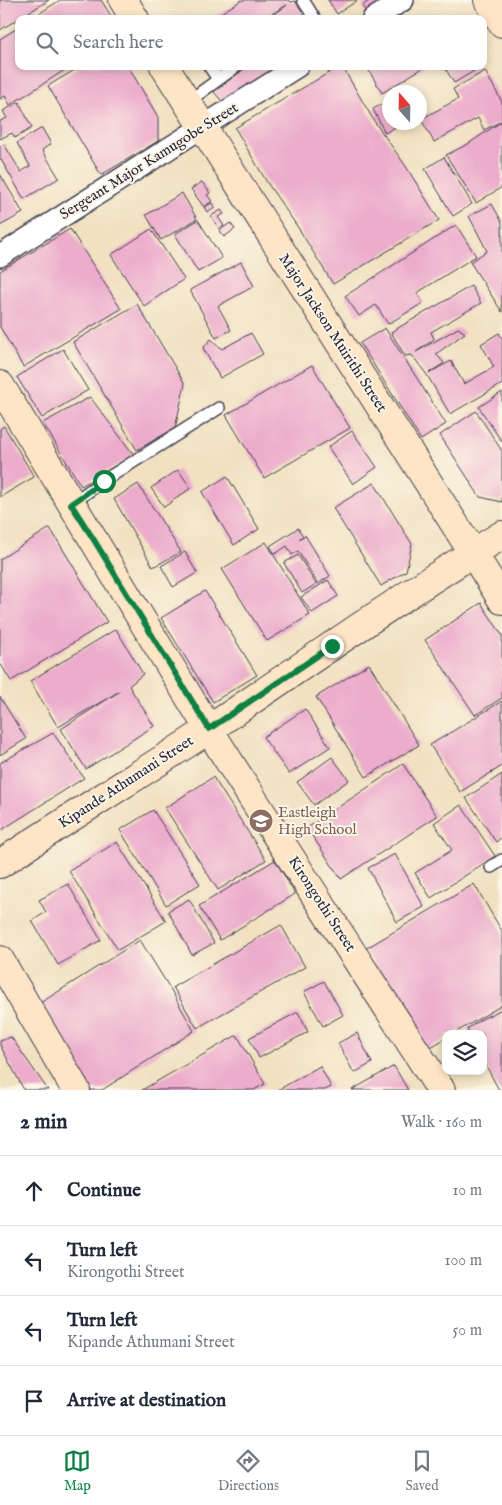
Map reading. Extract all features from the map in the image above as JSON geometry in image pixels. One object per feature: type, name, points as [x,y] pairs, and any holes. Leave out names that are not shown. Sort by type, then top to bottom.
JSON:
[{"type":"street","points":[[123,0],[132,15]]},
{"type":"street","points":[[380,15],[403,0]]},
{"type":"street","points":[[488,0],[502,23]]},
{"type":"street","name":"Major Jackson Muirithi Street","points":[[166,70],[502,600]]},
{"type":"street","name":"Sergeant Major Kamugobe Street","points":[[0,256],[292,70]]},
{"type":"street","name":"Kirongothi Street","points":[[0,385],[209,729],[441,1090]]},
{"type":"street","name":"Kipande Athumani Street","points":[[0,864],[209,729],[473,553],[502,536]]},
{"type":"street","points":[[0,960],[76,1090]]},
{"type":"lane","points":[[303,0],[312,15]]},
{"type":"lane","points":[[212,70],[218,79]]},
{"type":"lane","points":[[186,103],[231,70]]},
{"type":"lane","points":[[71,504],[219,408]]},
{"type":"lane","points":[[491,867],[502,860]]},
{"type":"building","points":[[0,0],[49,0],[24,15],[15,15],[15,21],[0,30]]},
{"type":"building","points":[[60,0],[101,0],[110,15],[37,15]]},
{"type":"building","points":[[242,0],[289,0],[291,2],[295,1],[305,15],[273,15],[287,5],[270,15],[218,15]]},
{"type":"building","points":[[328,0],[358,0],[337,14]]},
{"type":"building","points":[[370,0],[391,0],[370,15],[368,15],[362,6]]},
{"type":"building","points":[[15,30],[15,70],[65,70],[10,105],[5,96],[0,99],[0,39]]},
{"type":"building","points":[[74,70],[130,70],[158,117],[158,141],[101,175],[48,86]]},
{"type":"building","points":[[242,70],[270,70],[225,105],[214,92]]},
{"type":"building","points":[[333,70],[344,70],[374,121],[405,165],[439,220],[333,284],[268,184],[235,128]]},
{"type":"building","points":[[369,70],[419,70],[395,85],[382,85],[382,93]]},
{"type":"building","points":[[446,70],[476,70],[454,83]]},
{"type":"building","points":[[485,71],[502,102],[502,121],[484,130],[478,118],[434,142],[427,130],[427,116],[458,99],[453,89]]},
{"type":"building","points":[[19,102],[32,128],[15,138],[12,133],[0,139],[0,121],[7,118],[3,111]]},
{"type":"building","points":[[382,104],[382,127],[373,109]]},
{"type":"building","points":[[502,121],[502,187],[476,203],[446,155],[468,144]]},
{"type":"building","points":[[42,128],[51,144],[42,150],[59,178],[24,199],[0,158],[0,146],[4,144],[21,172],[30,166],[17,143]]},
{"type":"building","points":[[444,157],[472,204],[453,216],[425,169]]},
{"type":"building","points":[[0,174],[23,213],[0,226]]},
{"type":"building","points":[[202,182],[210,193],[207,195],[212,201],[205,206],[203,206],[191,189]]},
{"type":"building","points":[[182,193],[197,219],[161,240],[146,215]]},
{"type":"building","points":[[212,203],[215,208],[207,212],[204,207]]},
{"type":"building","points":[[492,204],[502,222],[502,312],[470,262],[487,251],[469,216]]},
{"type":"building","points":[[221,210],[224,214],[218,217],[224,226],[219,229],[211,216]]},
{"type":"building","points":[[198,220],[222,258],[198,272],[175,234]]},
{"type":"building","points":[[230,223],[235,229],[224,237],[219,231]]},
{"type":"building","points":[[456,225],[476,256],[417,293],[423,303],[388,324],[376,305],[359,316],[345,296]]},
{"type":"building","points":[[70,229],[121,309],[23,367],[0,327],[0,271]]},
{"type":"building","points":[[151,229],[184,279],[144,306],[111,255]]},
{"type":"building","points":[[241,262],[254,286],[218,306],[231,330],[216,338],[190,290]]},
{"type":"building","points":[[471,286],[481,303],[431,332],[434,339],[416,352],[458,328],[465,333],[436,354],[444,363],[429,373],[451,361],[464,384],[494,367],[481,344],[499,333],[502,338],[502,384],[450,414],[427,375],[412,355],[405,356],[391,332]]},
{"type":"building","points":[[137,304],[185,384],[175,428],[137,450],[73,342]]},
{"type":"building","points":[[385,328],[446,424],[421,440],[360,343]]},
{"type":"building","points":[[251,333],[263,354],[220,378],[203,348],[211,339],[222,349]]},
{"type":"building","points":[[63,349],[88,390],[42,418],[17,377]]},
{"type":"building","points":[[312,365],[350,428],[264,478],[226,415]]},
{"type":"building","points":[[502,392],[502,442],[479,407]]},
{"type":"building","points":[[90,397],[134,455],[81,486],[43,423]]},
{"type":"building","points":[[476,411],[502,451],[502,502],[480,497],[440,435]]},
{"type":"building","points":[[4,426],[34,477],[0,497],[0,429]]},
{"type":"building","points":[[352,431],[377,467],[353,484],[328,447]]},
{"type":"building","points":[[178,470],[191,488],[164,507],[151,488]]},
{"type":"building","points":[[227,476],[259,529],[234,545],[202,492]]},
{"type":"building","points":[[374,483],[412,544],[406,571],[381,586],[333,508]]},
{"type":"building","points":[[138,484],[181,552],[153,567],[114,499]]},
{"type":"building","points":[[50,528],[107,622],[11,681],[0,663],[0,559]]},
{"type":"building","points":[[298,528],[303,536],[299,539],[305,535],[330,576],[318,584],[298,551],[292,555],[287,546],[275,554],[270,546]]},
{"type":"building","points":[[266,542],[310,615],[267,641],[222,569]]},
{"type":"building","points":[[185,552],[197,573],[173,587],[161,566]]},
{"type":"building","points":[[298,555],[316,584],[302,593],[284,563]]},
{"type":"building","points":[[328,580],[338,596],[312,613],[301,597]]},
{"type":"building","points":[[205,591],[257,675],[213,702],[161,618]]},
{"type":"building","points":[[481,603],[502,635],[502,698],[475,715],[425,640]]},
{"type":"building","points":[[116,629],[143,674],[129,686],[154,726],[86,769],[61,729],[120,691],[58,727],[30,681]]},
{"type":"building","points":[[369,664],[419,745],[366,777],[316,697]]},
{"type":"building","points":[[0,697],[26,739],[0,755]]},
{"type":"building","points":[[502,701],[502,766],[460,792],[430,745]]},
{"type":"building","points":[[305,709],[330,747],[289,774],[263,737]]},
{"type":"building","points":[[53,733],[84,778],[0,831],[0,763]]},
{"type":"building","points":[[332,757],[349,780],[314,805],[297,782]]},
{"type":"building","points":[[403,764],[437,816],[341,879],[307,828]]},
{"type":"building","points":[[502,774],[502,837],[496,842],[466,798]]},
{"type":"building","points":[[213,777],[266,860],[218,890],[165,808]]},
{"type":"building","points":[[461,805],[495,856],[431,898],[415,873],[452,850],[434,823]]},
{"type":"building","points":[[153,810],[200,884],[166,905],[120,830]]},
{"type":"building","points":[[117,842],[166,921],[118,950],[69,871]]},
{"type":"building","points":[[395,854],[424,907],[397,922],[368,868]]},
{"type":"building","points":[[275,860],[295,894],[220,940],[199,906]]},
{"type":"building","points":[[68,884],[101,940],[58,965],[32,921],[46,912],[39,900]]},
{"type":"building","points":[[474,884],[502,931],[502,1005],[460,1030],[442,1030],[442,1040],[426,1050],[365,949]]},
{"type":"building","points":[[189,899],[214,943],[192,955],[168,911]]},
{"type":"building","points":[[281,925],[305,967],[197,1028],[173,987]]},
{"type":"building","points":[[140,940],[194,1031],[102,1090],[91,1090],[37,1005]]},
{"type":"building","points":[[324,981],[343,1015],[323,1026],[304,992]]},
{"type":"building","points":[[502,1009],[502,1090],[499,1090],[487,1068],[487,1030],[467,1029]]},
{"type":"building","points":[[298,1012],[308,1032],[259,1058],[249,1038]]},
{"type":"building","points":[[357,1033],[372,1063],[354,1073],[338,1043]]},
{"type":"building","points":[[237,1035],[265,1084],[254,1090],[142,1090]]},
{"type":"building","points":[[11,1037],[48,1090],[24,1090],[0,1045],[0,1041]]},
{"type":"building","points":[[320,1066],[331,1087],[325,1090],[278,1090]]},
{"type":"building","points":[[394,1066],[408,1090],[352,1090]]},
{"type":"place","name":"Eastleigh High School","points":[[261,821]]},
{"type":"route","points":[[104,481],[71,504],[209,729],[332,646]]}]
